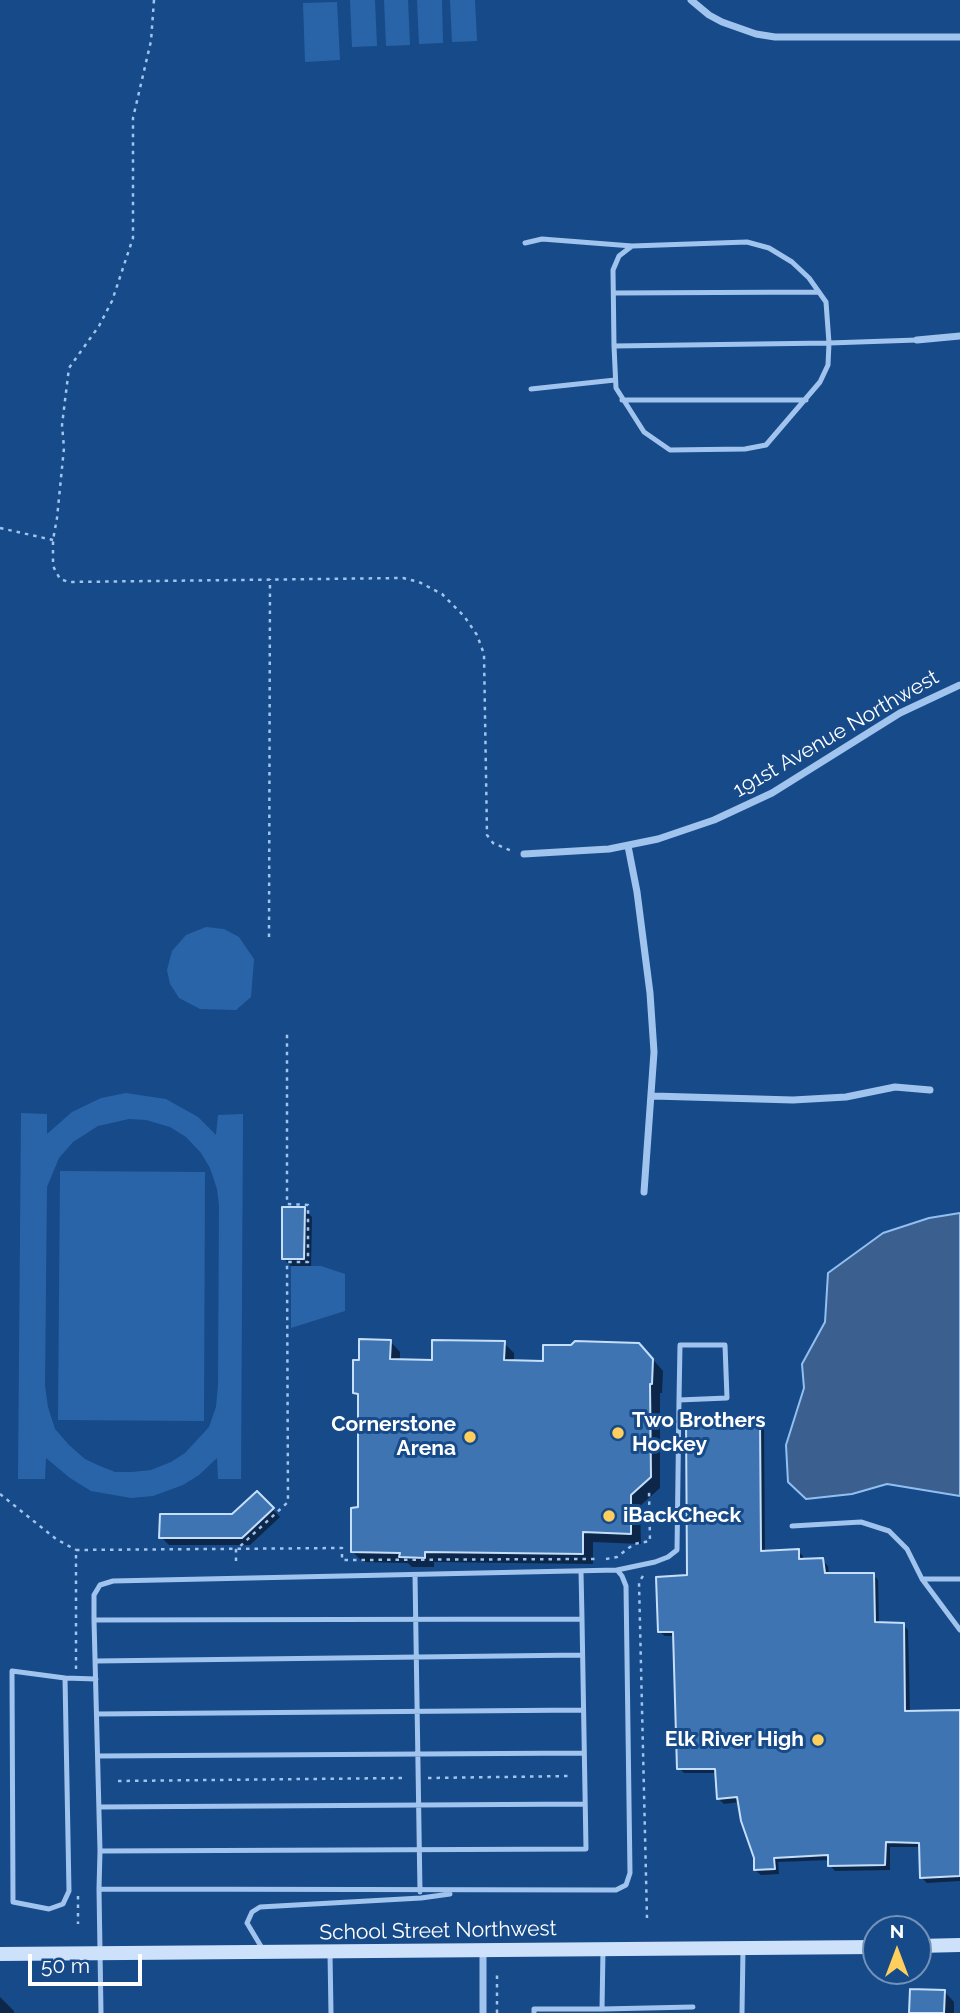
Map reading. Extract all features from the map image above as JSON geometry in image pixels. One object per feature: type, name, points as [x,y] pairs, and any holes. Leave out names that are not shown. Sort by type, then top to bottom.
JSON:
[{"type":"street","points":[[691,0],[709,15],[737,28],[775,37],[960,37]]},
{"type":"street","points":[[917,340],[960,336]]},
{"type":"street","name":"191st Avenue Northwest","points":[[524,854],[584,852],[628,846],[684,831],[744,808],[799,777],[900,713],[960,685]]},
{"type":"street","points":[[628,846],[650,993],[654,1052],[653,1096],[644,1192]]},
{"type":"street","points":[[653,1096],[793,1100],[846,1097],[895,1087],[930,1090]]},
{"type":"street","points":[[932,1946],[960,1945]]},
{"type":"street","name":"School Street Northwest","points":[[0,1954],[862,1947]]},
{"type":"street","points":[[483,1952],[483,2013]]},
{"type":"lane","points":[[525,243],[542,239],[632,246],[747,242],[769,248],[792,262],[809,278],[826,302],[828,365],[820,382],[766,445],[745,449],[670,450],[644,432],[622,400],[615,380],[613,270],[619,256],[632,246]]},
{"type":"lane","points":[[614,293],[819,292]]},
{"type":"lane","points":[[614,346],[917,340]]},
{"type":"lane","points":[[531,389],[615,380]]},
{"type":"lane","points":[[622,400],[806,400]]},
{"type":"lane","points":[[101,2013],[94,1620],[94,1595],[100,1585],[113,1581],[617,1570],[655,1562],[677,1550],[679,1400],[680,1345],[725,1345],[727,1398],[679,1400]]},
{"type":"lane","points":[[792,1526],[861,1522],[889,1531],[907,1549],[922,1579],[960,1630]]},
{"type":"lane","points":[[99,1889],[420,1892],[616,1890],[626,1885],[630,1873],[626,1586],[617,1570]]},
{"type":"lane","points":[[100,1851],[586,1849],[581,1571]]},
{"type":"lane","points":[[415,1575],[420,1892]]},
{"type":"lane","points":[[922,1579],[960,1579]]},
{"type":"lane","points":[[94,1620],[582,1619]]},
{"type":"lane","points":[[96,1661],[582,1655]]},
{"type":"lane","points":[[65,1678],[69,1891],[63,1904],[49,1909],[13,1902],[12,1671],[96,1679]]},
{"type":"lane","points":[[97,1714],[583,1710]]},
{"type":"lane","points":[[98,1756],[584,1754]]},
{"type":"lane","points":[[99,1807],[585,1804]]},
{"type":"lane","points":[[266,1954],[250,1933],[247,1923],[251,1912],[260,1907],[421,1898],[474,1891]]},
{"type":"lane","points":[[742,2013],[743,1949]]},
{"type":"lane","points":[[602,2009],[603,1950]]},
{"type":"lane","points":[[330,1953],[331,2013]]},
{"type":"lane","points":[[534,2013],[534,2009],[693,2007]]},
{"type":"path","points":[[154,0],[150,41],[133,118],[133,239],[112,301],[99,326],[69,368],[62,425],[64,448],[57,518],[52,540],[53,566],[60,579],[69,582],[403,578],[419,582],[442,594],[464,615],[477,635],[484,654],[487,835],[493,843],[505,850],[524,854]]},
{"type":"path","points":[[0,528],[52,540]]},
{"type":"path","points":[[269,937],[270,579]]},
{"type":"path","points":[[236,1562],[236,1550],[288,1502],[286,1262],[309,1262],[309,1205],[286,1204],[287,1032]]},
{"type":"path","points":[[0,1494],[56,1539],[76,1550]]},
{"type":"path","points":[[645,1574],[639,1582],[647,1918]]},
{"type":"path","points":[[424,1778],[571,1776]]},
{"type":"path","points":[[118,1782],[403,1778]]},
{"type":"path","points":[[497,2013],[498,1975]]},
{"type":"shaded area","points":[[350,0],[375,0],[377,46],[352,47]]},
{"type":"shaded area","points":[[384,0],[408,0],[410,45],[386,46]]},
{"type":"shaded area","points":[[417,0],[442,0],[443,43],[419,44]]},
{"type":"shaded area","points":[[450,0],[475,0],[477,41],[452,42]]},
{"type":"shaded area","points":[[337,2],[340,60],[305,62],[303,3]]},
{"type":"shaded area","points":[[206,927],[224,929],[239,937],[254,959],[251,997],[236,1010],[200,1009],[179,998],[170,984],[167,970],[172,951],[186,935]]},
{"type":"shaded area","points":[[126,1093],[166,1099],[198,1117],[216,1135],[218,1115],[243,1114],[241,1479],[218,1479],[217,1458],[199,1475],[183,1485],[153,1496],[131,1498],[91,1491],[46,1458],[45,1479],[18,1479],[21,1113],[47,1114],[47,1134],[72,1112],[101,1098]],"holes":[[[129,1119],[146,1120],[170,1127],[186,1137],[210,1168],[217,1189],[218,1385],[216,1407],[209,1427],[185,1453],[151,1470],[115,1472],[85,1459],[69,1445],[55,1429],[48,1407],[45,1386],[47,1187],[59,1158],[73,1142],[98,1126]]]},
{"type":"shaded area","points":[[60,1171],[205,1172],[204,1421],[58,1420]]},
{"type":"shaded area","points":[[960,1213],[960,1496],[887,1484],[852,1494],[806,1499],[788,1482],[786,1445],[804,1388],[802,1364],[825,1322],[828,1273],[883,1233],[929,1218]]},
{"type":"shaded area","points":[[291,1266],[321,1266],[345,1274],[345,1311],[291,1328]]},
{"type":"building","points":[[282,1207],[305,1207],[304,1259],[282,1259]]},
{"type":"building","name":"Cornerstone Arena","points":[[359,1339],[391,1340],[390,1359],[432,1360],[432,1340],[505,1341],[504,1360],[543,1361],[543,1345],[571,1345],[575,1341],[639,1343],[653,1359],[650,1384],[651,1477],[631,1495],[631,1534],[583,1532],[583,1554],[425,1552],[425,1558],[399,1557],[400,1553],[351,1552],[351,1508],[358,1507],[358,1394],[353,1393],[353,1360],[359,1360]]},
{"type":"building","name":"Elk River High","points":[[686,1420],[760,1420],[761,1551],[799,1549],[799,1559],[823,1558],[825,1573],[874,1573],[875,1622],[904,1623],[905,1711],[960,1710],[960,1876],[920,1878],[919,1843],[886,1842],[885,1865],[828,1866],[828,1855],[774,1858],[775,1869],[754,1870],[754,1858],[741,1821],[737,1797],[717,1799],[715,1769],[677,1769],[673,1632],[658,1632],[656,1577],[687,1575]]},
{"type":"building","points":[[257,1491],[274,1508],[242,1538],[159,1538],[160,1514],[232,1514]]},
{"type":"building","points":[[910,1989],[945,1990],[944,2013],[909,2013]]},
{"type":"place","name":"Two Brothers Hockey","points":[[618,1433]]},
{"type":"place","name":"Cornerstone Arena","points":[[470,1437]]},
{"type":"place","name":"iBackCheck","points":[[609,1516]]},
{"type":"place","name":"Elk River High","points":[[818,1740]]}]
